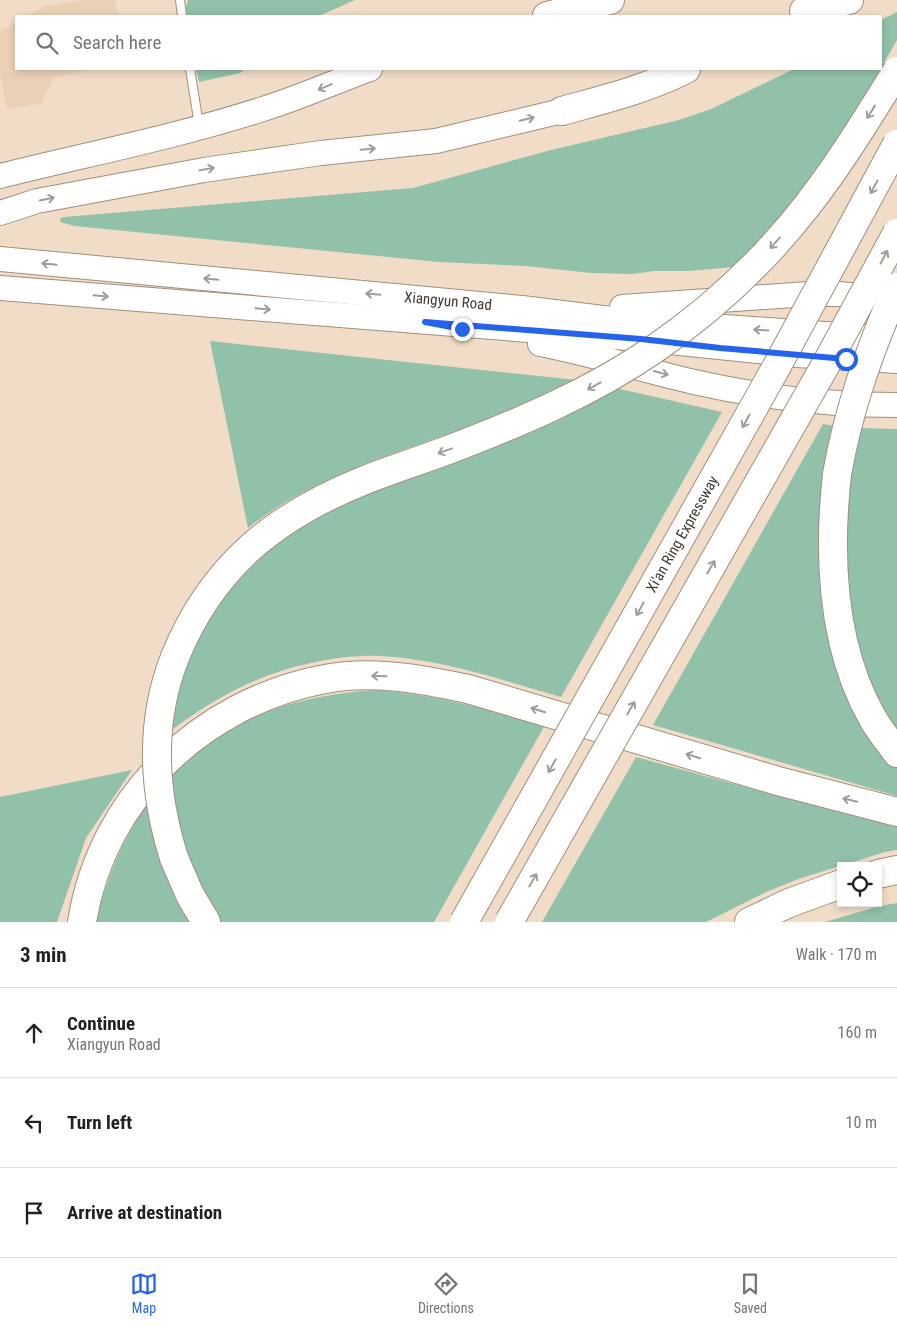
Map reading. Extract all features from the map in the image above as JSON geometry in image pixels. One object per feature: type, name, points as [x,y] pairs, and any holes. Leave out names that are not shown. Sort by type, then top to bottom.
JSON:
[{"type":"highway","points":[[551,15],[610,0]]},
{"type":"highway","points":[[798,14],[832,0]]},
{"type":"highway","points":[[798,14],[849,0]]},
{"type":"highway","points":[[562,111],[650,86],[684,70]]},
{"type":"highway","points":[[206,922],[190,895],[174,858],[163,819],[156,748],[163,694],[168,674],[186,631],[214,586],[244,553],[263,536],[307,507],[366,479],[519,421],[573,397],[622,369],[682,328],[726,292],[768,251],[793,223],[842,159],[897,71]]},
{"type":"highway","name":"Xi'an Ring Expressway","points":[[464,922],[777,366],[897,144]]},
{"type":"highway","points":[[509,922],[825,366],[897,233]]},
{"type":"highway","points":[[897,287],[873,343],[842,444],[834,505],[833,542],[839,623],[846,654],[859,691],[873,719],[897,753]]},
{"type":"highway","points":[[82,922],[96,867],[113,829],[130,802],[178,748],[236,710],[278,692],[326,679],[378,676],[437,682],[495,697],[778,782],[897,812]]},
{"type":"highway","points":[[882,873],[897,870]]},
{"type":"highway","points":[[749,922],[789,903],[837,885]]},
{"type":"main road","points":[[0,176],[154,140],[262,109],[367,70]]},
{"type":"main road","points":[[0,212],[37,201],[204,170],[321,153],[436,141],[562,111]]},
{"type":"main road","name":"Xiangyun Road","points":[[0,259],[522,308],[611,319],[897,339]]},
{"type":"main road","name":"Xiangyun Road","points":[[0,288],[641,339],[796,355],[897,361]]},
{"type":"main road","points":[[522,308],[653,306],[808,294],[839,294],[897,300]]},
{"type":"main road","points":[[425,322],[554,347],[694,382],[748,392],[839,403],[897,404]]},
{"type":"lane","points":[[180,0],[182,15]]},
{"type":"lane","points":[[190,70],[199,127]]},
{"type":"shaded area","points":[[84,0],[115,0],[118,15],[30,15],[45,6]]},
{"type":"shaded area","points":[[15,24],[15,70],[87,70],[53,78],[41,104],[7,109],[0,75],[0,32]]},
{"type":"green space","points":[[188,0],[355,0],[321,15],[187,15]]},
{"type":"green space","points":[[897,12],[897,40],[882,66],[882,20]]},
{"type":"green space","points":[[196,70],[244,70],[240,73],[199,82]]},
{"type":"green space","points":[[792,70],[880,70],[855,113],[807,185],[781,217],[734,267],[632,274],[591,273],[526,266],[439,262],[75,226],[60,222],[61,218],[64,217],[413,188],[551,150],[679,120],[711,109]]},
{"type":"green space","points":[[210,341],[576,380],[532,401],[457,431],[348,471],[297,496],[248,528]]},
{"type":"green space","points":[[611,387],[722,412],[561,697],[494,677],[426,661],[362,656],[305,664],[249,683],[207,706],[166,734],[194,636],[239,571],[296,525]]},
{"type":"green space","points":[[823,424],[835,426],[823,500],[884,756],[897,768],[897,796],[653,725]]},
{"type":"green space","points":[[859,428],[897,429],[897,734],[876,701],[854,637],[849,600],[845,556],[847,504],[851,456]]},
{"type":"green space","points":[[376,690],[440,699],[545,725],[434,922],[217,922],[186,864],[166,780],[214,740],[262,714],[310,699],[342,693]]},
{"type":"green space","points":[[636,757],[789,799],[897,826],[897,850],[853,862],[837,862],[837,867],[801,878],[766,892],[706,922],[542,922]]},
{"type":"green space","points":[[132,770],[86,838],[57,922],[0,922],[0,797]]},
{"type":"green space","points":[[147,804],[158,851],[168,879],[192,922],[96,922],[116,861],[130,832]]},
{"type":"green space","points":[[897,903],[897,922],[825,922],[882,907]]},
{"type":"route","points":[[462,329],[425,322],[641,339],[846,359]]}]
